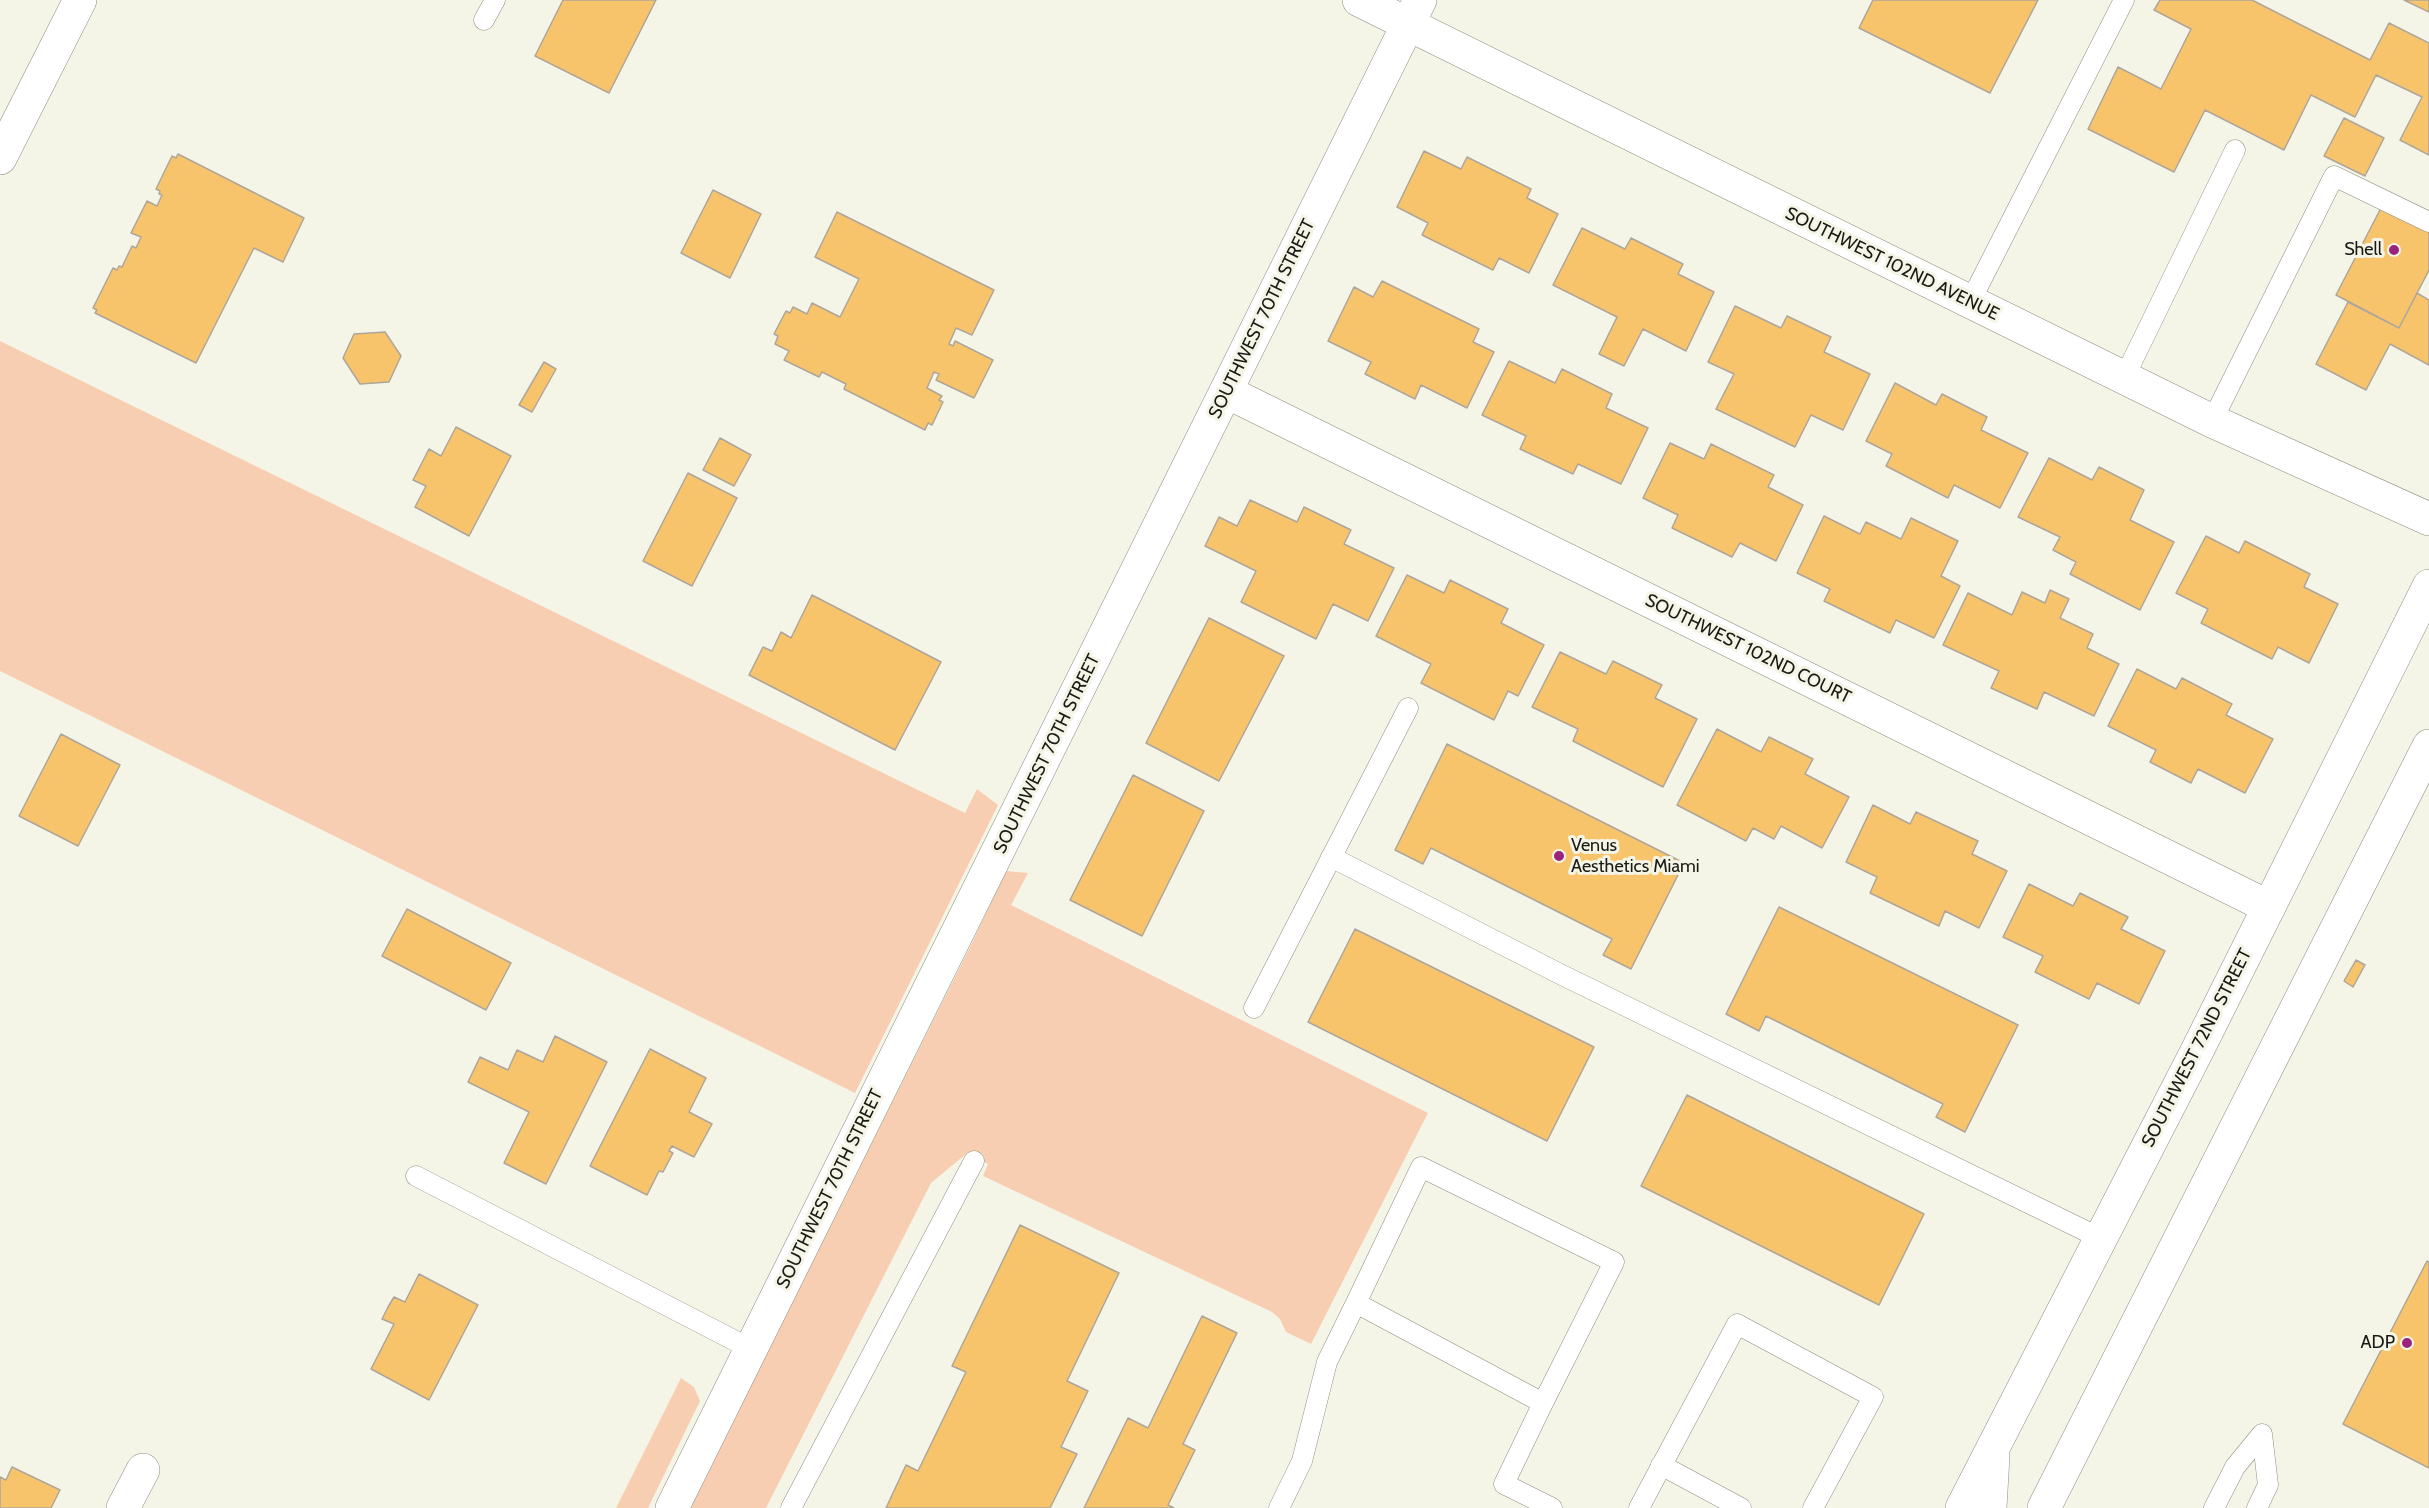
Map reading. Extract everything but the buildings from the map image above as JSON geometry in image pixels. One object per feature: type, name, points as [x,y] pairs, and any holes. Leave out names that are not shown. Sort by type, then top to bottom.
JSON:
[{"type":"street","points":[[0,158],[80,0]]},
{"type":"street","name":"SOUTHWEST 102ND AVENUE","points":[[1359,0],[1414,12],[1970,302],[2212,421],[2429,519]]},
{"type":"street","name":"SOUTHWEST 70TH STREET","points":[[672,1508],[1414,12]]},
{"type":"street","name":"SOUTHWEST 102ND COURT","points":[[1227,392],[2269,907]]},
{"type":"street","name":"SOUTHWEST 72ND STREET","points":[[1962,1508],[2269,907],[2429,586]]},
{"type":"street","points":[[2044,1508],[2429,746]]},
{"type":"street","points":[[1990,1508],[1994,1445]]},
{"type":"street","points":[[123,1508],[143,1470]]},
{"type":"lane","points":[[484,20],[495,0]]},
{"type":"lane","points":[[1970,302],[2124,0]]},
{"type":"lane","points":[[2124,378],[2235,150]]},
{"type":"lane","points":[[2212,421],[2334,176],[2429,222]]},
{"type":"lane","points":[[1254,1008],[1408,708]]},
{"type":"lane","points":[[1331,857],[1570,979],[2100,1238]]},
{"type":"lane","points":[[791,1508],[974,1161]]},
{"type":"lane","points":[[1279,1508],[1302,1461],[1327,1362],[1421,1167],[1614,1262],[1504,1484],[1552,1508]]},
{"type":"lane","points":[[416,1176],[751,1349]]},
{"type":"lane","points":[[1356,1303],[1543,1403]]},
{"type":"lane","points":[[1639,1508],[1737,1324],[1873,1397],[1814,1508]]},
{"type":"lane","points":[[2214,1508],[2235,1467],[2262,1434],[2268,1485],[2256,1508]]},
{"type":"lane","points":[[1661,1465],[1741,1508]]},
{"type":"shaded area","points":[[0,341],[965,813],[977,789],[998,805],[855,1093],[0,671]]},
{"type":"shaded area","points":[[1006,871],[1028,873],[1011,905],[1428,1113],[1311,1344],[1286,1332],[1280,1319],[1272,1312],[983,1176],[988,1164],[966,1154],[931,1183],[766,1508],[689,1508],[972,943]]},
{"type":"shaded area","points":[[681,1378],[694,1387],[700,1401],[648,1508],[616,1508]]},
{"type":"place","name":"Shell","points":[[2394,250]]},
{"type":"place","name":"Venus Aesthetics Miami","points":[[1559,856]]},
{"type":"place","name":"ADP","points":[[2407,1343]]}]
